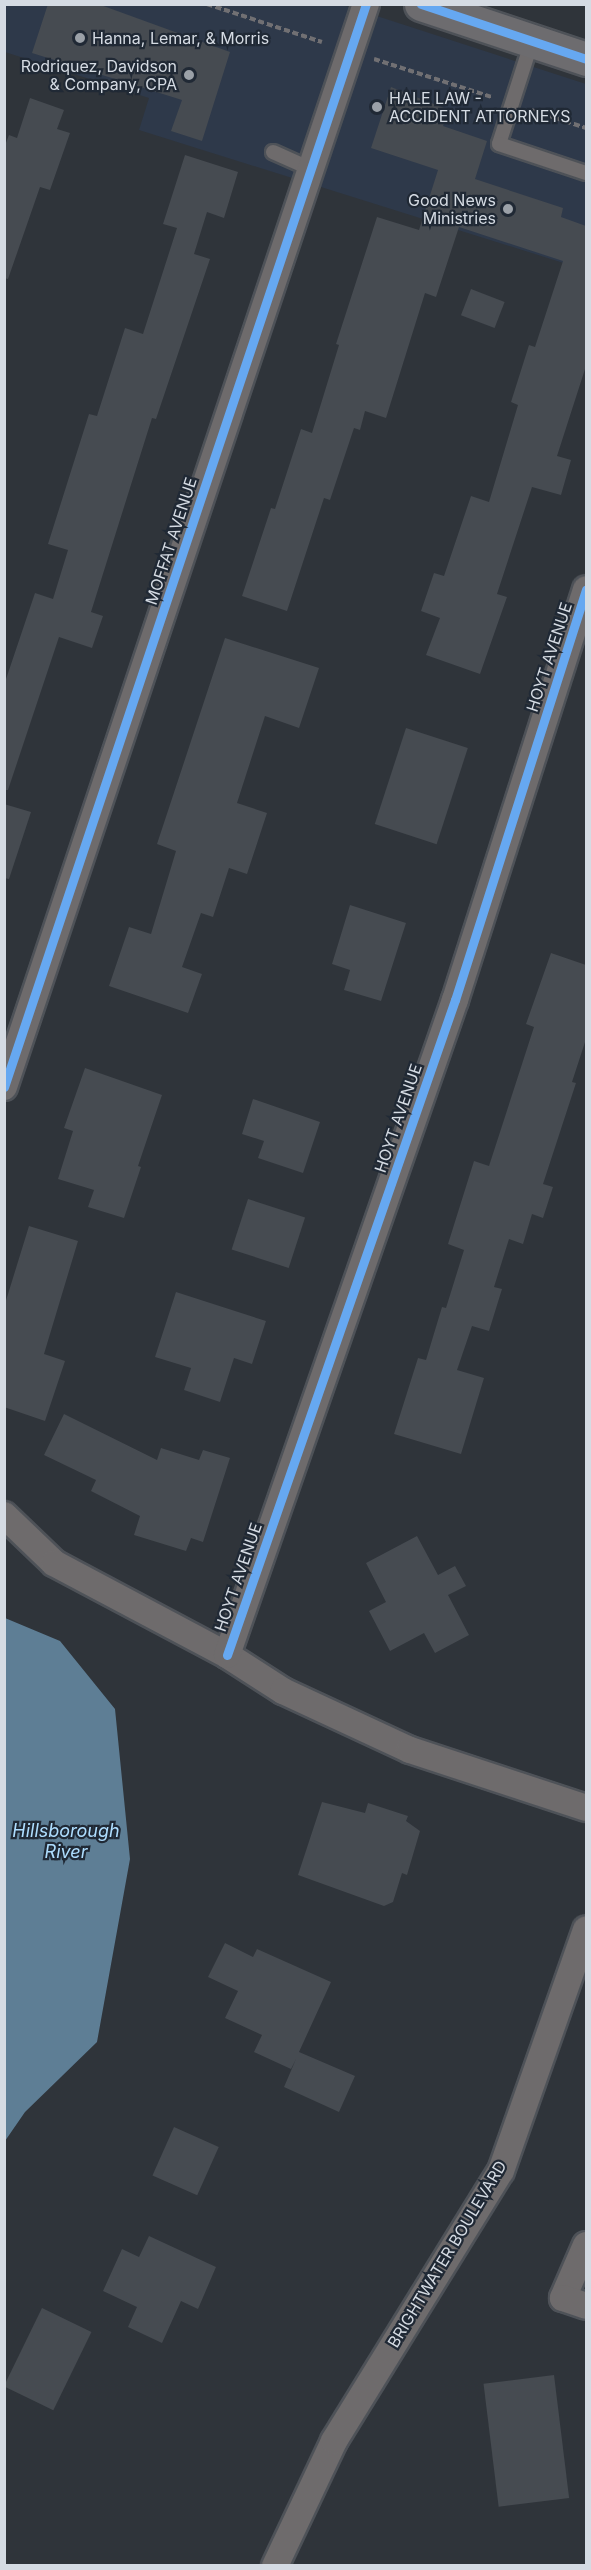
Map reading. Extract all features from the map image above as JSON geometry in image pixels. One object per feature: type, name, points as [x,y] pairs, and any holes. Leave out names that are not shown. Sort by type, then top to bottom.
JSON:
[{"type":"main road","points":[[421,4],[586,59]]},
{"type":"street","name":"MOFFAT AVENUE","points":[[4,1087],[366,4]]},
{"type":"street","name":"HOYT AVENUE","points":[[227,1654],[455,1000],[586,589]]},
{"type":"street","points":[[4,1515],[54,1563],[227,1654],[283,1691],[410,1750],[586,1808]]},
{"type":"street","name":"BRIGHTWATER BOULEVARD","points":[[275,2565],[333,2440],[501,2171],[586,1929]]},
{"type":"street","points":[[586,2245],[564,2298],[586,2306]]},
{"type":"lane","points":[[532,41],[499,144],[586,173]]},
{"type":"lane","points":[[273,152],[311,169]]},
{"type":"path","points":[[207,4],[322,42]]},
{"type":"path","points":[[365,56],[586,128]]},
{"type":"shaded area","points":[[5,5],[343,5],[586,84],[586,270],[139,130],[149,98],[5,52]]},
{"type":"water","name":"Hillsborough River","points":[[5,1618],[60,1641],[115,1709],[130,1859],[97,2042],[25,2112],[5,2141]]},
{"type":"building","points":[[48,4],[98,4],[230,52],[202,141],[171,131],[182,100],[32,53]]},
{"type":"building","points":[[391,87],[449,110],[443,126],[487,141],[475,179],[563,208],[561,217],[586,226],[586,366],[557,456],[571,460],[561,495],[532,487],[497,594],[507,597],[480,674],[426,655],[440,618],[421,611],[434,573],[444,576],[471,496],[489,502],[518,405],[511,402],[529,345],[535,347],[563,261],[459,227],[436,297],[425,293],[386,418],[365,411],[360,430],[354,428],[330,500],[324,498],[287,611],[242,596],[271,508],[275,509],[301,429],[312,433],[339,345],[336,344],[377,217],[419,230],[438,170],[371,148]]},
{"type":"building","points":[[30,98],[64,110],[57,129],[70,133],[50,190],[40,187],[8,279],[4,278],[4,148],[9,135],[17,138]]},
{"type":"building","points":[[185,155],[238,172],[224,218],[207,212],[194,254],[210,259],[156,419],[152,418],[91,612],[103,616],[92,648],[59,637],[8,790],[4,790],[4,685],[35,593],[53,599],[68,550],[48,544],[89,414],[97,416],[125,328],[143,334],[177,228],[163,224]]},
{"type":"building","points":[[471,289],[505,302],[495,328],[461,315]]},
{"type":"building","points":[[225,638],[319,668],[299,728],[265,716],[237,803],[267,813],[247,874],[229,868],[213,917],[201,913],[182,967],[202,974],[188,1013],[109,986],[129,927],[151,934],[176,851],[157,844]]},
{"type":"building","points":[[406,728],[468,748],[437,844],[375,824]]},
{"type":"building","points":[[4,804],[31,812],[9,879],[4,878]]},
{"type":"building","points":[[350,905],[406,923],[381,1001],[344,990],[350,970],[332,964]]},
{"type":"building","points":[[551,953],[586,965],[586,1039],[572,1082],[576,1083],[543,1184],[553,1187],[543,1218],[532,1214],[523,1244],[509,1239],[494,1287],[502,1289],[489,1331],[472,1326],[457,1370],[484,1378],[461,1454],[394,1434],[418,1358],[426,1360],[442,1307],[446,1308],[464,1250],[448,1244],[474,1161],[489,1166],[534,1027],[526,1024]]},
{"type":"building","points":[[85,1068],[162,1095],[138,1166],[141,1167],[124,1218],[88,1207],[94,1190],[58,1179],[73,1131],[64,1128]]},
{"type":"building","points":[[253,1099],[320,1122],[303,1173],[258,1158],[264,1141],[242,1134]]},
{"type":"building","points":[[248,1199],[305,1218],[289,1268],[232,1249]]},
{"type":"building","points":[[29,1226],[78,1241],[44,1354],[65,1361],[45,1421],[4,1407],[4,1307]]},
{"type":"building","points":[[176,1292],[266,1321],[252,1364],[234,1358],[220,1402],[184,1390],[191,1368],[155,1357]]},
{"type":"building","points":[[64,1414],[157,1460],[161,1448],[199,1460],[203,1450],[230,1458],[203,1542],[191,1538],[186,1551],[134,1535],[140,1516],[91,1491],[96,1480],[44,1455]]},
{"type":"building","points":[[417,1536],[438,1575],[455,1566],[466,1586],[448,1595],[469,1635],[435,1653],[424,1633],[390,1651],[369,1611],[386,1602],[366,1563]]},
{"type":"building","points":[[322,1802],[365,1813],[368,1803],[408,1816],[406,1821],[420,1831],[407,1875],[402,1873],[393,1902],[384,1906],[298,1875]]},
{"type":"building","points":[[225,1943],[253,1957],[257,1949],[331,1982],[299,2052],[355,2076],[339,2112],[284,2087],[296,2059],[291,2069],[254,2052],[262,2035],[225,2018],[238,1991],[208,1977]]},
{"type":"building","points":[[174,2127],[219,2147],[197,2195],[152,2175]]},
{"type":"building","points":[[149,2236],[216,2267],[198,2309],[181,2301],[162,2343],[128,2327],[137,2307],[103,2291],[122,2249],[139,2257]]},
{"type":"building","points":[[42,2308],[91,2332],[53,2410],[4,2386]]},
{"type":"building","points":[[554,2375],[569,2498],[499,2507],[484,2384]]},
{"type":"cycle path","points":[[4,1087],[366,4]]},
{"type":"cycle path","points":[[421,4],[586,59]]},
{"type":"cycle path","points":[[227,1655],[455,1000],[586,589]]},
{"type":"place","name":"Hanna, Lemar, & Morris","points":[[80,38]]},
{"type":"place","name":"Rodriquez, Davidson & Company, CPA","points":[[189,75]]},
{"type":"place","name":"HALE LAW - ACCIDENT ATTORNEYS","points":[[377,107]]},
{"type":"place","name":"Good News Ministries","points":[[508,209]]}]
